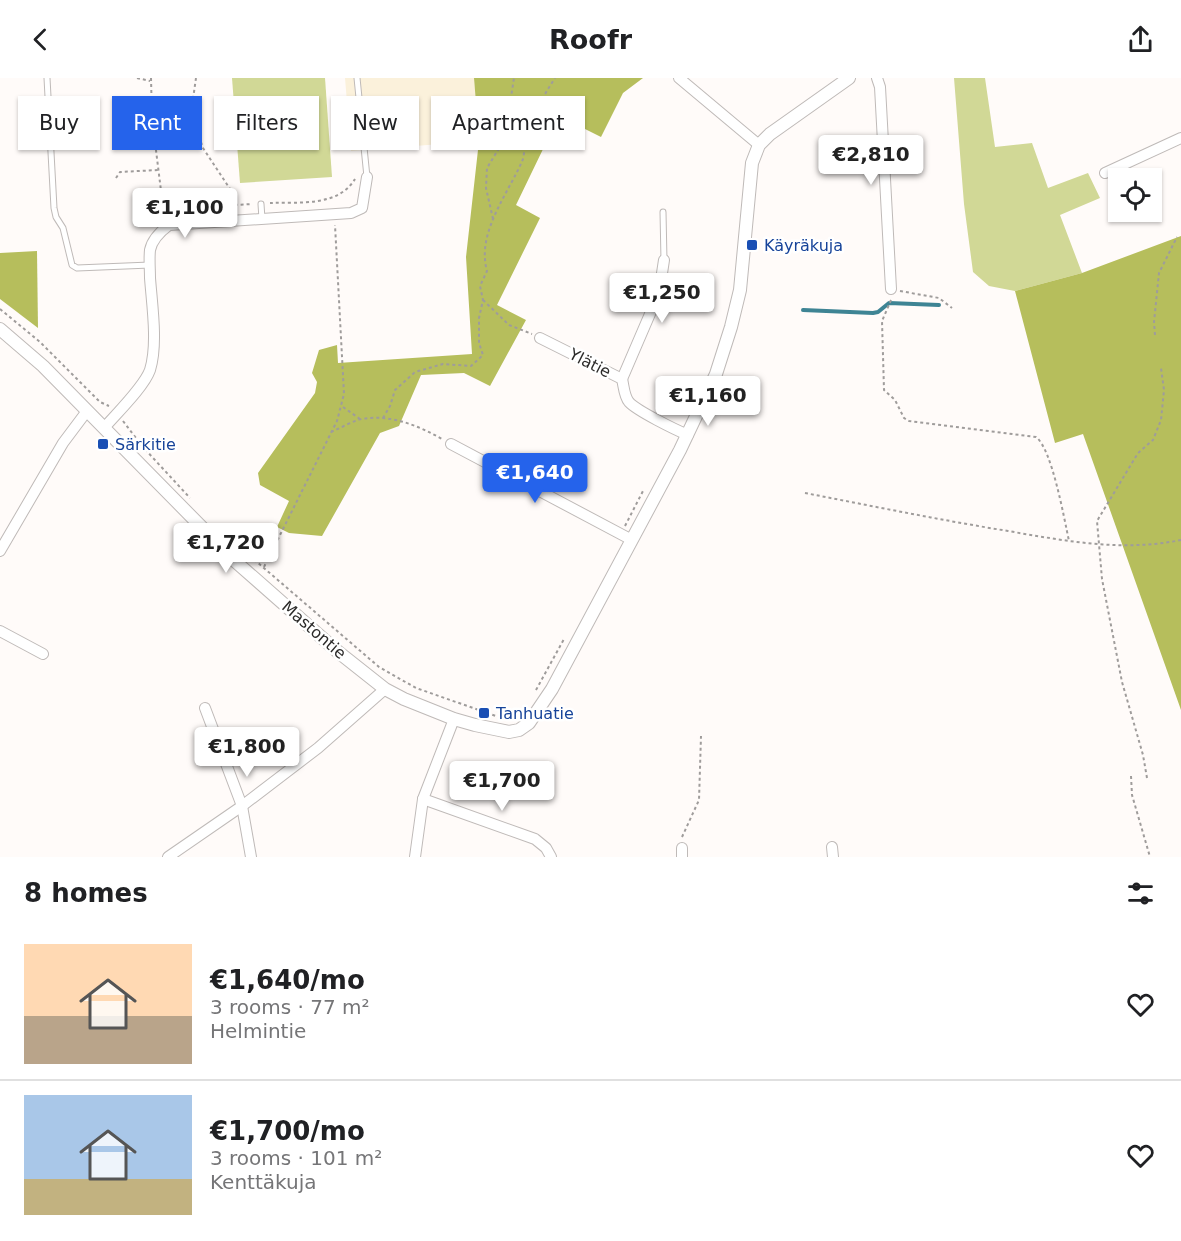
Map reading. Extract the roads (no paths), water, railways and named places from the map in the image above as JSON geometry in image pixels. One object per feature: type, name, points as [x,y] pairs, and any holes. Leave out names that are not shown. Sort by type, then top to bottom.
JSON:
[{"type":"street","points":[[680,78],[759,145]]},
{"type":"street","points":[[877,78],[880,87],[891,289]]},
{"type":"street","points":[[451,444],[627,536],[688,435],[716,374],[736,308],[742,272],[752,163],[759,145],[770,134],[845,79]]},
{"type":"street","points":[[1106,173],[1181,138]]},
{"type":"street","points":[[0,551],[63,443],[95,419],[115,408],[147,376],[152,362],[151,246],[160,232],[170,225],[351,213],[362,208],[367,177]]},
{"type":"street","points":[[622,379],[659,293],[664,260]]},
{"type":"street","name":"Mastontie","points":[[0,329],[43,366],[236,562],[337,651],[385,688],[404,699],[454,719],[504,732],[525,727],[540,708],[627,536]]},
{"type":"street","name":"Ylätie","points":[[540,338],[622,379],[625,393],[631,404],[688,435]]},
{"type":"street","points":[[0,631],[43,654]]},
{"type":"street","points":[[168,857],[242,806],[318,748],[385,688]]},
{"type":"street","points":[[205,708],[242,806],[250,857]]},
{"type":"street","points":[[415,857],[423,799],[454,719]]},
{"type":"street","points":[[423,799],[536,839],[546,848],[551,857]]},
{"type":"lane","points":[[47,78],[54,208],[56,217],[63,228],[72,265],[77,268],[150,265]]},
{"type":"lane","points":[[357,78],[367,177]]},
{"type":"lane","points":[[261,204],[262,219]]},
{"type":"lane","points":[[663,212],[664,260]]},
{"type":"waterway","points":[[803,310],[873,313],[878,312],[889,303],[939,305]]},
{"type":"place","name":"Käyräkuja","points":[[752,245]]},
{"type":"place","name":"Särkitie","points":[[103,444]]},
{"type":"place","name":"Tanhuatie","points":[[484,713]]}]
